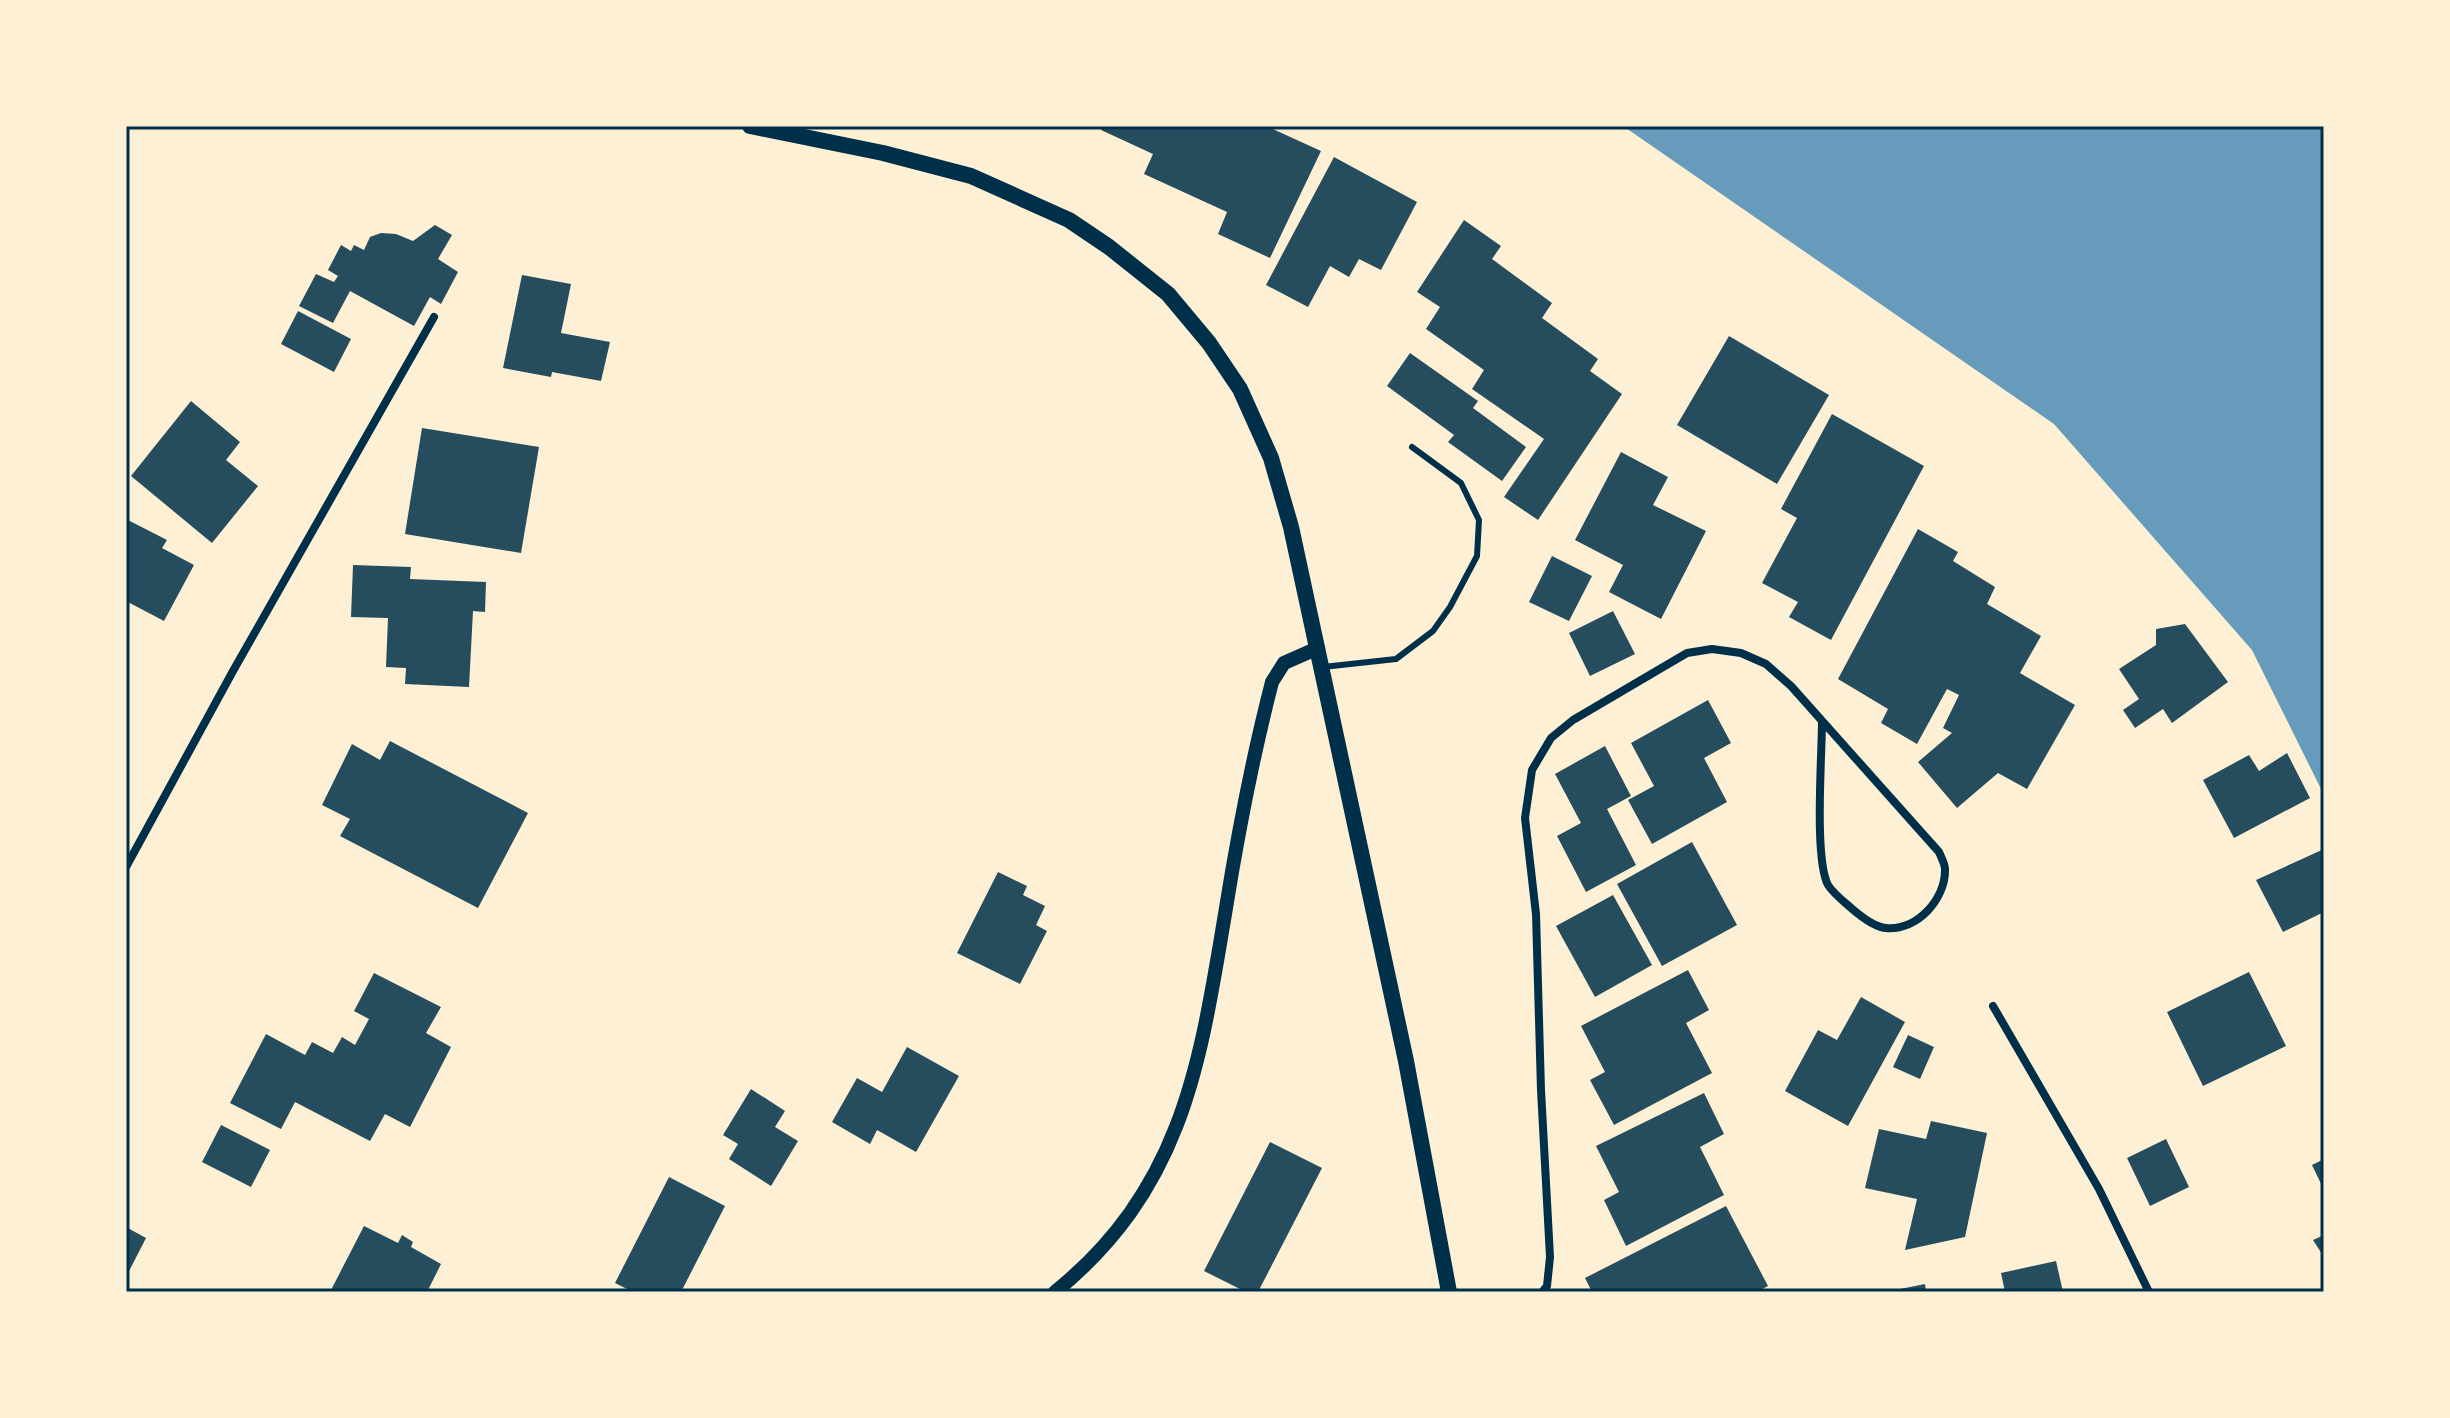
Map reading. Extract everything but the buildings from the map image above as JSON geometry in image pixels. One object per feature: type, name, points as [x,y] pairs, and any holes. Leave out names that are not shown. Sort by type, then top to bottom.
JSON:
[{"type":"main road","points":[[750,126],[883,153],[971,176],[1069,220],[1168,294],[1209,343],[1240,389],[1271,458],[1291,527],[1406,1061],[1449,1292]]},
{"type":"street","points":[[126,867],[233,671],[434,317]]},
{"type":"street","points":[[1055,1292],[1093,1258],[1137,1205],[1154,1177],[1183,1114],[1205,1035],[1230,886],[1272,682],[1284,663],[1318,648]]},
{"type":"street","points":[[1542,1292],[1547,1286],[1550,1257],[1536,914],[1525,818],[1532,770],[1551,738],[1573,720],[1687,653],[1712,649],[1741,653],[1766,664],[1791,686],[1939,852],[1945,868],[1941,889],[1931,908],[1920,918],[1900,927],[1884,928],[1862,918],[1829,887],[1821,863],[1822,721]]},
{"type":"street","points":[[1993,1006],[2099,1189],[2149,1292]]},
{"type":"lane","points":[[1323,667],[1396,659],[1433,631],[1450,607],[1477,556],[1479,520],[1461,483],[1412,447]]},
{"type":"water","points":[[1623,126],[2324,126],[2324,795],[2252,650],[2054,424]]}]
